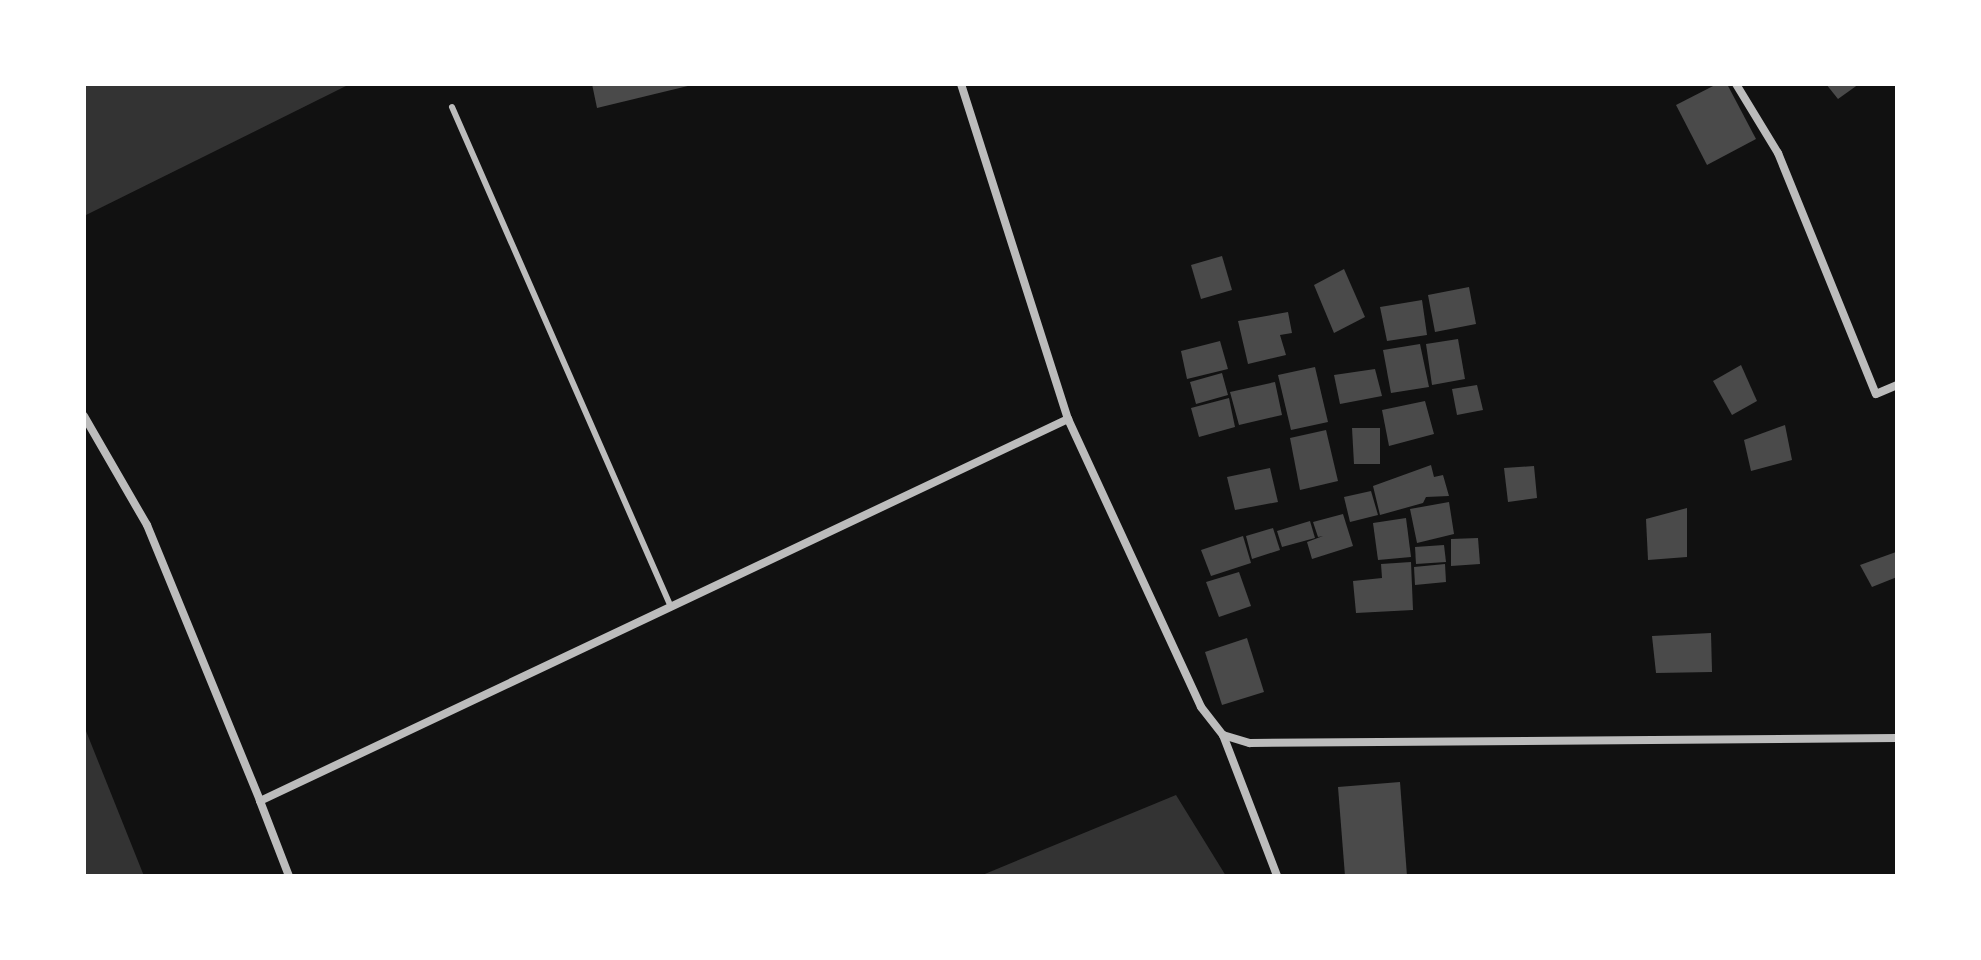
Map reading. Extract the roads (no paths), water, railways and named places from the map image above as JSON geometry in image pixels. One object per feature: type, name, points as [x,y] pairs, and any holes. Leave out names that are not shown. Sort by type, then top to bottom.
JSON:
[{"type":"street","points":[[961,84],[1068,419],[1201,707],[1223,735],[1277,876]]},
{"type":"street","points":[[1736,84],[1778,153],[1876,394],[1897,385]]},
{"type":"street","points":[[84,416],[147,525],[289,876]]},
{"type":"street","points":[[260,801],[1068,419]]},
{"type":"street","points":[[1223,735],[1250,743],[1897,738]]},
{"type":"lane","points":[[452,107],[671,607]]}]
